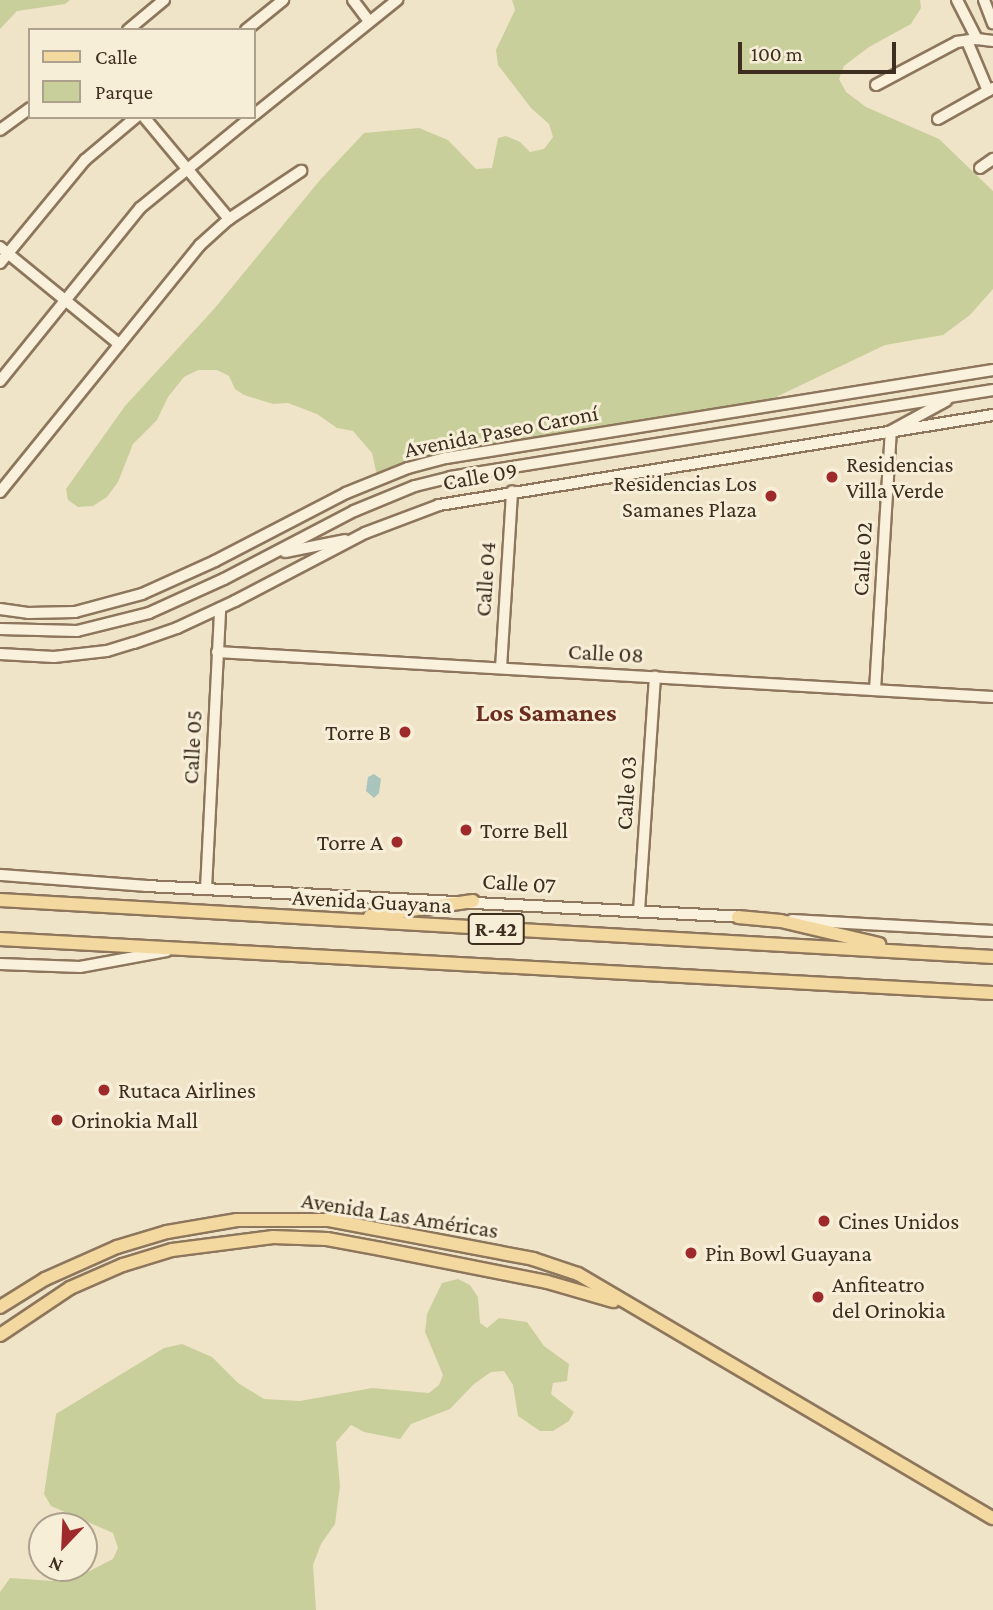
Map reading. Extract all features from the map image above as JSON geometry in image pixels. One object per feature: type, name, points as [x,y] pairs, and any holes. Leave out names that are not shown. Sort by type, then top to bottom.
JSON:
[{"type":"main road","name":"Avenida Guayana","points":[[0,900],[993,957]]},
{"type":"main road","points":[[325,919],[412,912],[473,901]]},
{"type":"main road","points":[[738,917],[781,921],[935,953]]},
{"type":"main road","name":"R-42","points":[[0,939],[993,993]]},
{"type":"main road","name":"Avenida Las Américas","points":[[0,1307],[45,1279],[117,1247],[167,1232],[237,1220],[300,1218],[359,1226],[550,1264],[578,1274],[630,1307],[834,1422],[993,1518]]},
{"type":"main road","points":[[359,1226],[359,1245]]},
{"type":"main road","name":"Avenida Las Américas","points":[[0,1335],[70,1288],[123,1265],[172,1250],[239,1239],[299,1237],[359,1245],[547,1282],[630,1307]]},
{"type":"main road","points":[[117,1247],[123,1265]]},
{"type":"street","points":[[130,28],[164,0]]},
{"type":"street","points":[[248,28],[283,0]]},
{"type":"street","points":[[353,0],[369,22]]},
{"type":"street","points":[[256,113],[397,0]]},
{"type":"street","points":[[938,119],[991,90],[957,0]]},
{"type":"street","points":[[984,0],[992,20]]},
{"type":"street","points":[[876,85],[957,42],[993,41]]},
{"type":"street","points":[[0,130],[28,109]]},
{"type":"street","points":[[0,263],[4,250],[85,160],[134,119]]},
{"type":"street","points":[[146,119],[229,219]]},
{"type":"street","points":[[0,381],[125,224],[187,168],[248,119]]},
{"type":"street","points":[[980,168],[993,159]]},
{"type":"street","points":[[0,492],[200,245],[229,219],[301,171]]},
{"type":"street","points":[[4,250],[120,344]]},
{"type":"street","name":"Avenida Paseo Caroní","points":[[0,609],[28,613],[75,612],[142,594],[215,561],[346,493],[408,468],[446,458],[993,370]]},
{"type":"street","name":"Avenida Paseo Caroní","points":[[0,629],[53,633],[102,627],[167,606],[354,511],[415,486],[450,477],[993,390]]},
{"type":"street","points":[[891,431],[958,396]]},
{"type":"street","name":"Calle 09","points":[[0,654],[54,657],[107,651],[177,628],[354,539],[423,509],[512,491],[993,415]]},
{"type":"street","name":"Calle 02","points":[[875,690],[891,431]]},
{"type":"street","name":"Calle 04","points":[[501,668],[512,491]]},
{"type":"street","points":[[259,561],[297,548],[354,539]]},
{"type":"street","name":"Calle 05","points":[[206,889],[220,608]]},
{"type":"street","name":"Calle 08","points":[[218,652],[993,697]]},
{"type":"street","name":"Calle 03","points":[[639,911],[655,677]]},
{"type":"street","name":"Calle 07","points":[[0,875],[206,889],[473,901],[993,931]]},
{"type":"street","points":[[0,964],[80,967],[182,948]]},
{"type":"green space","points":[[0,0],[70,0],[65,4],[17,11],[0,29]]},
{"type":"green space","points":[[512,0],[920,0],[921,8],[911,24],[869,47],[844,66],[839,79],[846,92],[866,107],[939,139],[993,191],[993,289],[970,315],[943,335],[885,345],[751,409],[472,453],[378,480],[372,453],[353,431],[337,428],[317,414],[288,403],[273,404],[244,395],[235,389],[229,376],[217,370],[198,370],[184,377],[168,397],[157,420],[133,444],[118,482],[107,497],[93,506],[78,507],[68,500],[66,489],[125,406],[214,309],[320,180],[364,133],[419,128],[448,140],[476,169],[492,168],[498,138],[506,136],[520,142],[530,152],[544,149],[553,137],[549,124],[531,108],[498,65],[496,50],[515,10]]},
{"type":"green space","points":[[458,1279],[470,1285],[478,1297],[480,1323],[487,1328],[499,1318],[527,1322],[544,1346],[569,1364],[567,1381],[553,1383],[551,1394],[574,1412],[569,1421],[553,1431],[540,1431],[518,1416],[513,1385],[504,1371],[491,1372],[474,1384],[450,1409],[411,1424],[400,1439],[364,1432],[351,1425],[336,1442],[340,1486],[335,1524],[321,1544],[313,1565],[316,1610],[0,1610],[0,1592],[10,1578],[28,1579],[28,1582],[98,1582],[98,1567],[113,1559],[118,1548],[113,1533],[98,1526],[98,1512],[65,1512],[51,1506],[44,1494],[56,1414],[164,1348],[182,1344],[212,1357],[238,1383],[264,1399],[300,1401],[372,1388],[429,1393],[439,1385],[443,1375],[425,1332],[427,1314],[442,1283]]},
{"type":"water","points":[[374,774],[381,779],[379,793],[374,798],[366,791],[368,777]]},
{"type":"place","name":"Residencias Villa Verde","points":[[832,477]]},
{"type":"place","name":"Residencias Los Samanes Plaza","points":[[771,496]]},
{"type":"place","name":"Torre B","points":[[405,732]]},
{"type":"place","name":"Torre Bell","points":[[466,830]]},
{"type":"place","name":"Torre A","points":[[397,842]]},
{"type":"place","name":"Rutaca Airlines","points":[[104,1090]]},
{"type":"place","name":"Orinokia Mall","points":[[57,1120]]},
{"type":"place","name":"Cines Unidos","points":[[824,1221]]},
{"type":"place","name":"Pin Bowl Guayana","points":[[691,1253]]},
{"type":"place","name":"Anfiteatro del Orinokia","points":[[818,1297]]},
{"type":"district","name":"Los Samanes","points":[[546,713]]}]
